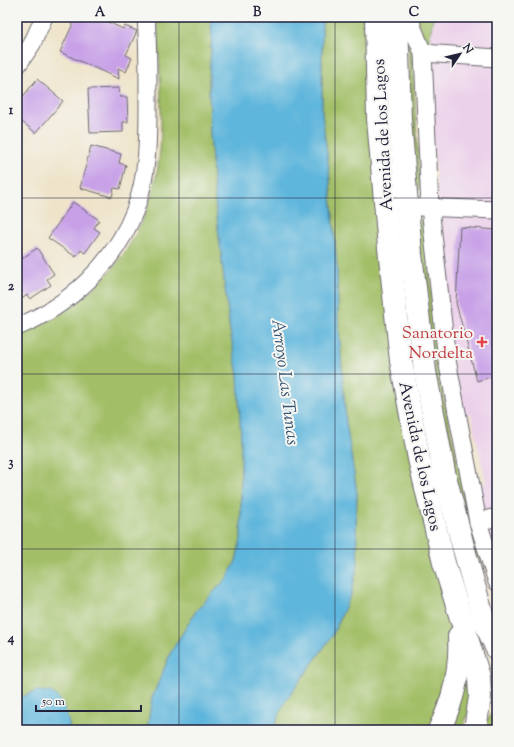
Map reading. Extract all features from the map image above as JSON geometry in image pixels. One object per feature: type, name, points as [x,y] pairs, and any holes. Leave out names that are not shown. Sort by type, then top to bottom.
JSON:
[{"type":"street","points":[[17,66],[32,44],[44,17]]},
{"type":"street","points":[[17,327],[64,302],[85,283],[110,254],[125,232],[135,210],[141,190],[148,142],[146,17]]},
{"type":"street","name":"Avenida de los Lagos","points":[[376,17],[378,119],[401,361],[419,459],[457,607],[479,677],[480,697],[475,726]]},
{"type":"street","name":"Avenida de los Lagos","points":[[397,17],[400,120],[407,207],[425,371],[444,472],[484,621],[497,650]]},
{"type":"street","points":[[411,17],[412,26],[423,53],[430,207],[447,360],[478,522],[497,582]]},
{"type":"street","points":[[423,53],[497,58]]},
{"type":"street","points":[[407,207],[497,210]]},
{"type":"street","points":[[478,522],[497,517]]},
{"type":"street","points":[[484,621],[488,557]]},
{"type":"street","points":[[439,730],[454,692],[459,670],[460,646],[457,607]]},
{"type":"street","points":[[475,726],[490,706],[497,702]]},
{"type":"shaded area","points":[[433,17],[497,17],[497,543],[493,544],[475,485],[486,483],[471,414],[460,416],[447,324],[428,71],[429,44]]},
{"type":"green space","points":[[157,17],[210,17],[212,34],[209,78],[210,133],[215,201],[230,331],[238,375],[241,441],[241,539],[236,561],[227,578],[196,611],[171,652],[152,698],[147,730],[70,730],[68,720],[36,691],[17,699],[17,335],[46,322],[73,305],[97,285],[117,263],[134,238],[147,210],[155,180],[161,132]]},
{"type":"green space","points":[[322,17],[368,17],[377,199],[449,610],[454,662],[430,730],[275,730],[276,722],[285,702],[332,636],[351,594],[358,563],[356,525],[357,493],[346,422],[338,316],[337,266],[329,170],[322,114]]},
{"type":"green space","points":[[416,17],[433,17],[429,44],[423,39]]},
{"type":"green space","points":[[408,40],[412,53],[420,189],[414,190]]},
{"type":"green space","points":[[424,220],[444,400],[481,567],[481,585],[438,404],[416,221]]},
{"type":"green space","points":[[471,677],[467,718],[461,730],[445,730],[461,679]]},
{"type":"green space","points":[[497,708],[497,730],[481,730],[491,714]]},
{"type":"water","name":"Arroyo Las Tunas","points":[[210,17],[322,17],[322,114],[329,170],[337,266],[338,316],[346,422],[357,493],[356,525],[358,563],[351,594],[332,636],[285,702],[276,722],[275,730],[147,730],[152,698],[171,652],[196,611],[227,578],[236,561],[241,539],[241,441],[238,375],[230,331],[215,201],[210,133],[209,78],[212,34]]},
{"type":"water","points":[[36,691],[50,692],[60,700],[67,714],[70,730],[17,730],[17,699]]},
{"type":"building","points":[[76,17],[97,17],[123,29],[125,26],[137,31],[126,55],[132,58],[126,72],[118,68],[119,79],[60,52]]},
{"type":"building","points":[[37,79],[63,101],[36,133],[17,118],[17,104]]},
{"type":"building","points":[[119,88],[120,97],[127,97],[128,122],[123,122],[123,132],[90,133],[88,89]]},
{"type":"building","points":[[91,146],[121,154],[119,163],[126,165],[120,189],[114,188],[112,197],[80,188]]},
{"type":"building","points":[[73,202],[99,220],[94,228],[100,232],[85,253],[81,250],[76,257],[48,238]]},
{"type":"building","name":"Sanatorio Nordelta","points":[[460,227],[497,230],[497,277],[495,277],[493,310],[497,323],[497,375],[477,381],[456,303]]},
{"type":"building","points":[[37,248],[54,274],[47,279],[51,285],[30,299],[27,295],[17,302],[17,262]]},
{"type":"place","name":"Sanatorio Nordelta","points":[[482,342]]}]
